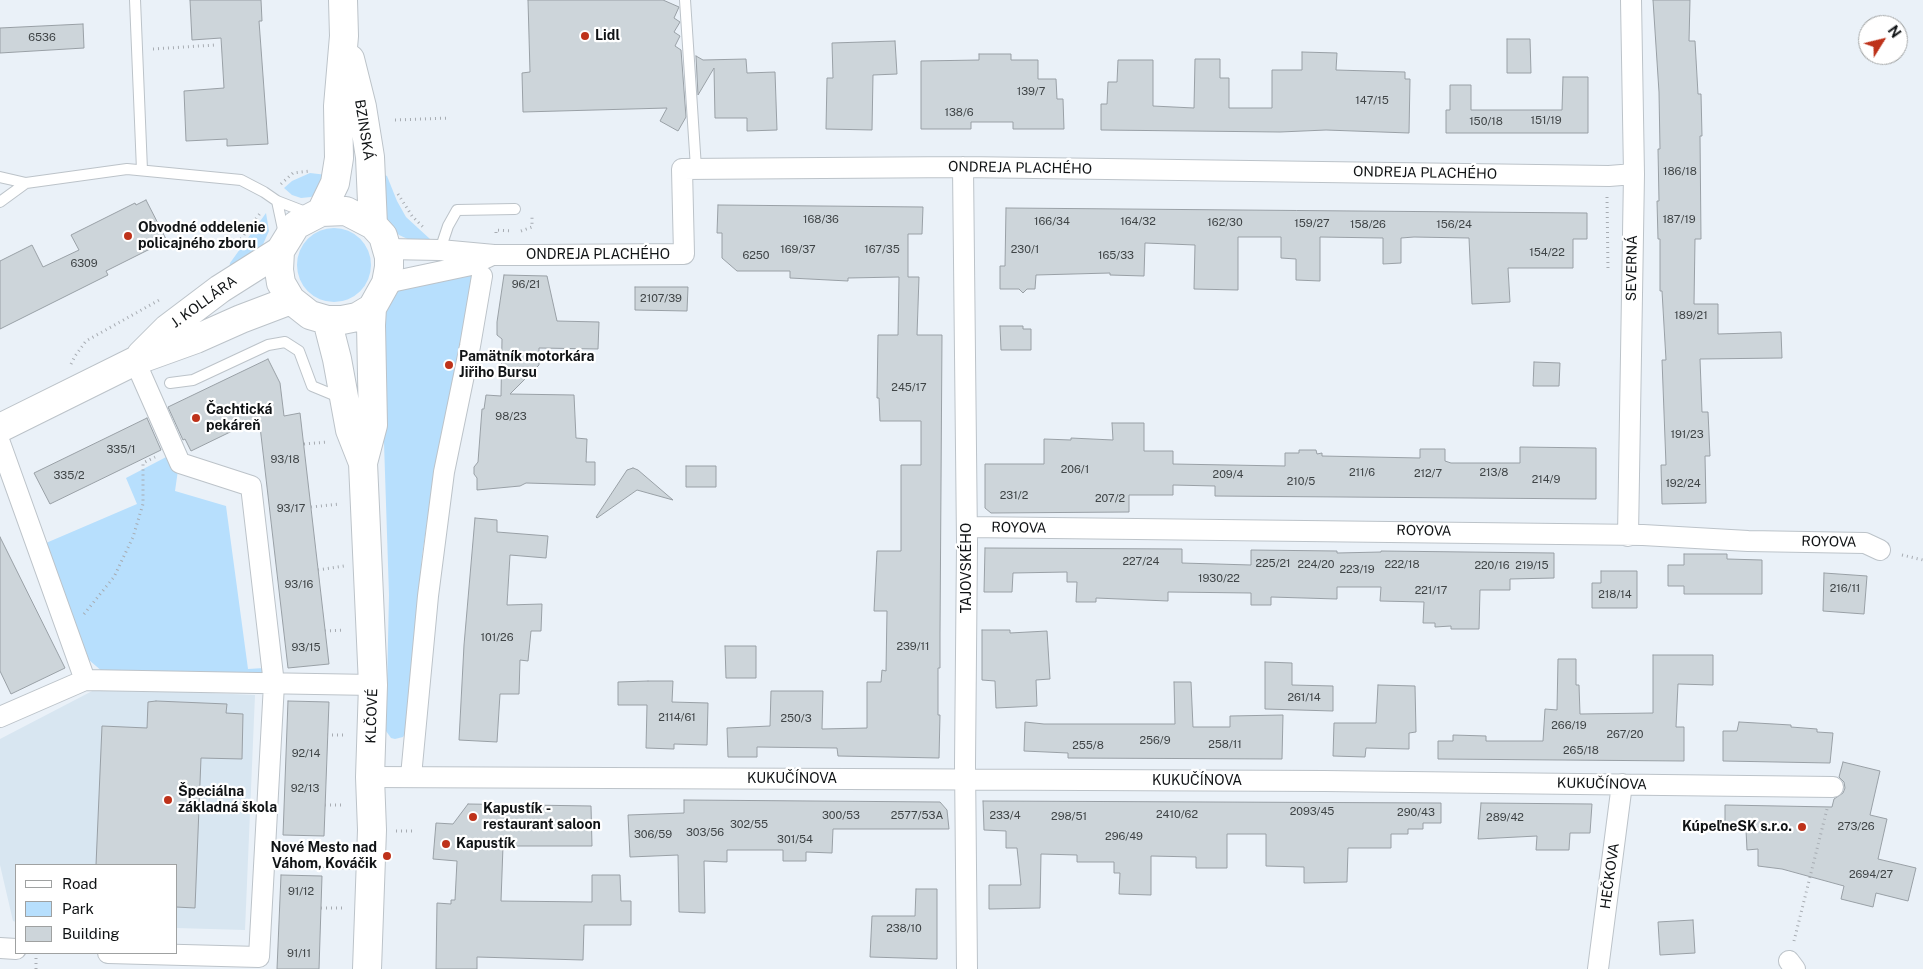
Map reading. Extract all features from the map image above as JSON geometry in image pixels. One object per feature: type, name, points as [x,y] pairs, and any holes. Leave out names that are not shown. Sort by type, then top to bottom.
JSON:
[{"type":"main road","name":"BZINSKÁ","points":[[318,214],[335,183],[337,170],[338,106],[344,36],[343,0]]},
{"type":"main road","name":"BZINSKÁ","points":[[344,36],[362,108],[370,157],[372,225]]},
{"type":"main road","name":"KLČOVÉ","points":[[318,214],[346,211],[372,225],[383,236],[390,267],[386,283],[372,308],[374,425],[363,463],[373,685],[370,777],[372,830],[367,969]]},
{"type":"main road","points":[[318,214],[296,225],[283,245],[279,270],[281,282],[291,300],[310,314],[327,320],[357,317],[372,308]]},
{"type":"main road","name":"J. KOLLÁRA","points":[[135,361],[167,329],[283,245]]},
{"type":"main road","name":"J. KOLLÁRA","points":[[0,428],[135,361],[196,339],[240,319],[291,300]]},
{"type":"main road","name":"KLČOVÉ","points":[[327,320],[337,359],[350,430],[363,463]]},
{"type":"street","name":"SEVERNÁ","points":[[1628,536],[1634,174],[1631,0]]},
{"type":"street","name":"ONDREJA PLACHÉHO","points":[[387,250],[443,243],[494,254],[684,254],[682,169],[696,168],[963,167],[1609,176],[1634,174]]},
{"type":"street","name":"TAJOVSKÉHO","points":[[963,167],[967,527],[967,969]]},
{"type":"street","name":"ONDREJA PLACHÉHO","points":[[386,283],[471,265],[494,254]]},
{"type":"street","points":[[411,776],[428,596],[444,472],[470,346],[482,276]]},
{"type":"street","points":[[135,361],[180,463],[251,486],[274,684],[259,957],[146,954]]},
{"type":"street","points":[[0,442],[85,680]]},
{"type":"street","name":"ROYOVA","points":[[967,527],[1643,535],[1748,541],[1865,543],[1880,550]]},
{"type":"street","points":[[1,714],[85,680],[373,685]]},
{"type":"street","name":"KUKUČÍNOVA","points":[[370,777],[1622,784],[1833,787]]},
{"type":"street","name":"HEČKOVA","points":[[1598,969],[1622,784]]},
{"type":"street","points":[[265,853],[371,860]]},
{"type":"street","points":[[0,948],[15,949]]},
{"type":"lane","points":[[135,0],[142,170]]},
{"type":"lane","points":[[685,0],[696,168]]},
{"type":"lane","points":[[0,177],[26,183],[127,170],[142,170],[241,180],[274,199],[318,214]]},
{"type":"lane","points":[[0,202],[26,183]]},
{"type":"lane","points":[[274,199],[282,230],[283,245]]},
{"type":"lane","points":[[443,243],[457,210],[514,209]]},
{"type":"lane","points":[[170,383],[193,380],[268,346],[285,342],[299,351],[312,386],[345,400]]},
{"type":"path","points":[[137,51],[214,45]]},
{"type":"path","points":[[395,120],[450,118]]},
{"type":"path","points":[[230,254],[274,199],[282,184]]},
{"type":"path","points":[[396,187],[404,206],[420,224],[443,243]]},
{"type":"path","points":[[70,367],[74,356],[86,341],[168,295]]},
{"type":"path","points":[[304,444],[330,441]]},
{"type":"path","points":[[66,629],[88,611],[114,577],[132,537],[143,504],[143,463],[173,448]]},
{"type":"path","points":[[311,507],[346,503]]},
{"type":"path","points":[[318,570],[349,566]]},
{"type":"path","points":[[325,632],[350,630]]},
{"type":"path","points":[[328,735],[346,735]]},
{"type":"path","points":[[1792,965],[1833,787]]},
{"type":"path","points":[[325,805],[346,806]]},
{"type":"path","points":[[321,908],[343,908]]},
{"type":"shaded area","points":[[98,688],[255,695],[245,930],[178,928],[178,864],[15,864],[15,922],[13,921],[0,865],[0,739]]},
{"type":"green space","points":[[310,173],[327,175],[320,192],[311,197],[301,198],[292,195],[284,188],[292,181]]},
{"type":"green space","points":[[381,173],[387,176],[406,217],[430,239],[422,242],[412,241],[399,235],[387,223],[381,210]]},
{"type":"green space","points":[[266,213],[269,231],[260,251],[229,269],[230,263]]},
{"type":"green space","points":[[327,228],[341,228],[355,234],[365,244],[371,258],[371,272],[365,286],[355,296],[341,302],[327,302],[313,296],[303,286],[297,272],[297,258],[303,244],[313,234]]},
{"type":"green space","points":[[477,272],[433,482],[422,556],[407,730],[403,737],[395,739],[391,738],[386,731],[389,595],[380,321],[395,294],[406,285]]},
{"type":"green space","points":[[170,455],[178,470],[175,491],[226,506],[248,669],[264,668],[263,671],[253,678],[103,672],[89,660],[46,543],[137,504],[126,478]]},
{"type":"building","points":[[190,0],[261,0],[262,21],[259,21],[268,144],[227,146],[227,139],[186,141],[184,91],[224,88],[221,38],[192,40]]},
{"type":"building","name":"Lidl","points":[[528,0],[663,0],[679,7],[674,18],[680,22],[674,32],[680,36],[675,46],[681,50],[686,117],[678,131],[660,121],[667,108],[523,112],[522,73],[530,72]]},
{"type":"building","points":[[1653,0],[1690,0],[1689,41],[1695,41],[1698,94],[1701,94],[1702,136],[1700,136],[1701,239],[1695,239],[1694,304],[1718,304],[1718,334],[1781,332],[1782,358],[1700,359],[1702,412],[1708,412],[1710,456],[1705,456],[1706,503],[1662,504],[1661,465],[1666,465],[1662,360],[1666,360],[1662,291],[1660,291],[1660,239],[1658,239],[1659,92]]},
{"type":"building","points":[[83,24],[84,48],[0,53],[0,28]]},
{"type":"building","points":[[1507,39],[1530,39],[1531,73],[1507,73]]},
{"type":"building","points":[[895,41],[897,74],[873,75],[872,130],[826,129],[827,78],[833,78],[832,43]]},
{"type":"building","points":[[1302,52],[1337,53],[1336,70],[1405,72],[1405,79],[1410,79],[1409,133],[1326,130],[1280,132],[1101,130],[1101,104],[1107,104],[1108,82],[1117,82],[1118,60],[1153,60],[1153,106],[1194,108],[1195,59],[1220,59],[1220,78],[1229,78],[1229,108],[1272,108],[1272,70],[1302,70]]},
{"type":"building","points":[[979,54],[1011,54],[1011,60],[1038,60],[1038,79],[1056,79],[1057,99],[1063,99],[1064,129],[1013,129],[1013,122],[971,122],[971,129],[921,129],[921,61],[979,60]]},
{"type":"building","points":[[696,56],[703,60],[746,59],[747,73],[775,72],[777,130],[747,131],[747,118],[715,118],[714,68],[698,95]]},
{"type":"building","points":[[1563,77],[1588,77],[1588,133],[1446,133],[1446,110],[1450,110],[1450,85],[1471,85],[1471,110],[1562,110]]},
{"type":"building","points":[[146,200],[166,239],[106,271],[108,275],[0,329],[0,261],[32,245],[43,267],[79,250],[71,235],[135,203],[136,205]]},
{"type":"building","points":[[718,205],[923,207],[922,234],[908,234],[908,277],[919,277],[917,335],[942,335],[940,668],[938,668],[939,758],[838,756],[837,748],[757,747],[757,757],[728,757],[727,728],[770,726],[771,691],[823,691],[822,729],[867,728],[867,682],[881,682],[882,670],[886,671],[887,611],[874,611],[877,551],[901,551],[901,465],[921,465],[921,421],[880,421],[879,398],[877,398],[878,335],[898,335],[899,277],[848,278],[848,281],[790,278],[790,271],[737,271],[722,258],[722,233],[717,233]]},
{"type":"building","points":[[1006,208],[1587,213],[1587,239],[1573,239],[1573,268],[1508,268],[1510,302],[1472,304],[1469,238],[1401,238],[1401,263],[1383,264],[1383,238],[1320,237],[1320,281],[1296,280],[1296,259],[1281,258],[1281,237],[1238,237],[1238,290],[1194,289],[1195,245],[1145,243],[1144,276],[1110,275],[1110,273],[1036,275],[1035,289],[1027,289],[1023,293],[1019,289],[1000,289],[1000,266],[1005,266]]},
{"type":"building","points":[[504,275],[547,276],[557,321],[599,322],[598,349],[539,348],[539,365],[510,394],[574,395],[576,438],[587,439],[586,462],[595,462],[595,485],[526,483],[520,486],[477,490],[477,478],[474,474],[474,467],[478,462],[482,409],[484,409],[486,395],[501,396],[502,339],[497,335],[497,322]]},
{"type":"building","points":[[635,287],[688,287],[687,311],[635,310]]},
{"type":"building","points":[[1000,326],[1023,326],[1023,329],[1031,329],[1031,350],[1001,350]]},
{"type":"building","points":[[268,359],[280,383],[284,416],[300,413],[329,664],[288,668],[259,418],[191,451],[185,439],[183,440],[168,407]]},
{"type":"building","points":[[1534,362],[1560,363],[1559,386],[1533,386]]},
{"type":"building","points":[[147,418],[161,450],[50,504],[34,473]]},
{"type":"building","points":[[1112,423],[1144,423],[1144,451],[1173,451],[1173,464],[1285,466],[1285,453],[1299,453],[1299,450],[1316,450],[1317,454],[1322,453],[1322,456],[1420,458],[1420,449],[1445,449],[1445,461],[1451,463],[1520,463],[1520,447],[1596,448],[1596,499],[1215,496],[1215,486],[1173,485],[1173,495],[1129,495],[1129,512],[991,513],[985,508],[985,464],[1044,464],[1044,439],[1113,440]]},
{"type":"building","points":[[686,466],[716,466],[716,487],[686,487]]},
{"type":"building","points":[[633,468],[638,470],[673,500],[637,490],[597,518],[627,470]]},
{"type":"building","points":[[475,518],[497,520],[497,532],[548,536],[546,558],[510,555],[507,605],[542,604],[541,631],[531,631],[528,661],[520,660],[519,694],[500,694],[497,742],[459,740],[464,645]]},
{"type":"building","points":[[0,537],[65,668],[11,694],[0,671]]},
{"type":"building","points":[[985,548],[1182,549],[1182,563],[1251,565],[1251,550],[1337,551],[1337,553],[1381,551],[1554,553],[1554,578],[1510,579],[1510,590],[1480,590],[1479,629],[1451,629],[1451,626],[1435,627],[1435,623],[1423,623],[1424,602],[1380,601],[1381,587],[1337,587],[1337,599],[1271,597],[1271,605],[1251,605],[1251,593],[1168,592],[1168,601],[1096,598],[1096,602],[1076,602],[1077,582],[1067,582],[1067,572],[1013,573],[1012,592],[984,592]]},
{"type":"building","points":[[1684,554],[1727,554],[1727,559],[1762,560],[1762,594],[1684,594],[1684,586],[1668,586],[1668,565],[1684,565]]},
{"type":"building","points":[[1601,571],[1637,571],[1637,608],[1592,608],[1592,583],[1601,583]]},
{"type":"building","points":[[1824,573],[1867,576],[1864,614],[1823,611]]},
{"type":"building","points":[[982,630],[1010,630],[1010,633],[1047,631],[1050,679],[1036,680],[1037,706],[996,708],[995,681],[982,680]]},
{"type":"building","points":[[725,646],[756,646],[756,678],[726,678]]},
{"type":"building","points":[[1653,655],[1713,655],[1713,685],[1678,684],[1676,727],[1684,727],[1684,761],[1438,759],[1438,741],[1453,741],[1453,735],[1486,736],[1486,741],[1543,741],[1545,709],[1557,710],[1558,659],[1576,659],[1576,685],[1579,685],[1580,714],[1653,713]]},
{"type":"building","points":[[1265,662],[1292,663],[1292,685],[1333,686],[1333,711],[1265,709]]},
{"type":"building","points":[[673,681],[672,702],[708,703],[707,745],[674,744],[674,749],[646,748],[647,705],[618,705],[618,682]]},
{"type":"building","points":[[1174,682],[1191,682],[1193,727],[1230,727],[1230,716],[1283,715],[1282,759],[1068,758],[1068,753],[1024,751],[1025,722],[1044,724],[1175,724]]},
{"type":"building","points":[[1378,685],[1415,686],[1416,732],[1409,733],[1409,749],[1366,748],[1365,757],[1333,756],[1334,723],[1376,723]]},
{"type":"building","points":[[288,701],[329,702],[324,836],[283,835]]},
{"type":"building","points":[[148,702],[227,704],[226,713],[243,714],[242,759],[201,758],[195,908],[178,907],[178,864],[96,864],[102,726],[147,728]]},
{"type":"building","points":[[1739,722],[1791,725],[1791,727],[1817,729],[1817,732],[1833,733],[1830,763],[1723,761],[1723,731],[1737,731]]},
{"type":"building","points":[[1843,762],[1880,771],[1870,815],[1887,819],[1878,859],[1916,868],[1908,901],[1876,893],[1873,907],[1841,899],[1844,886],[1782,869],[1758,866],[1758,849],[1747,850],[1746,830],[1725,831],[1725,805],[1832,807],[1834,799],[1843,793],[1845,788],[1844,782],[1839,777]]},
{"type":"building","points":[[684,800],[940,802],[947,810],[949,829],[833,829],[832,853],[806,852],[806,861],[783,861],[783,850],[727,850],[727,862],[704,861],[705,913],[679,912],[678,855],[630,857],[628,815],[684,813]]},
{"type":"building","points":[[983,801],[1441,803],[1441,823],[1423,823],[1423,829],[1408,829],[1408,834],[1391,834],[1391,848],[1348,848],[1347,882],[1304,883],[1304,867],[1266,866],[1266,834],[1227,834],[1227,868],[1196,868],[1196,857],[1151,856],[1151,895],[1119,894],[1120,873],[1114,873],[1114,862],[1077,862],[1077,855],[1041,854],[1040,908],[989,909],[989,885],[1021,885],[1017,848],[1006,848],[1006,831],[984,830]]},
{"type":"building","points":[[1481,803],[1592,804],[1590,833],[1570,833],[1569,850],[1536,850],[1537,836],[1478,839]]},
{"type":"building","points":[[468,804],[591,806],[592,846],[503,846],[501,901],[592,902],[592,875],[620,875],[621,901],[631,901],[631,925],[584,925],[583,960],[477,957],[477,969],[436,969],[437,903],[451,904],[451,900],[455,900],[457,861],[433,859],[436,823],[453,824]]},
{"type":"building","points":[[281,875],[322,876],[319,969],[277,969]]},
{"type":"building","points":[[916,889],[937,889],[937,959],[870,957],[872,916],[915,916]]},
{"type":"building","points":[[1693,920],[1695,953],[1660,955],[1658,922]]},
{"type":"place","name":"Lidl","points":[[585,36]]},
{"type":"place","name":"Obvodné oddelenie policajného zboru","points":[[128,236]]},
{"type":"place","name":"Pamätník motorkára Jiřiho Bursu","points":[[449,365]]},
{"type":"place","name":"Čachtická pekáreň","points":[[196,418]]},
{"type":"place","name":"Špeciálna základná škola","points":[[168,800]]},
{"type":"place","name":"Kapustík - restaurant saloon","points":[[473,817]]},
{"type":"place","name":"KúpeľneSK s.r.o.","points":[[1802,827]]},
{"type":"place","name":"Kapustík","points":[[446,844]]},
{"type":"place","name":"Nové Mesto nad Váhom, Kováčik","points":[[387,856]]}]
